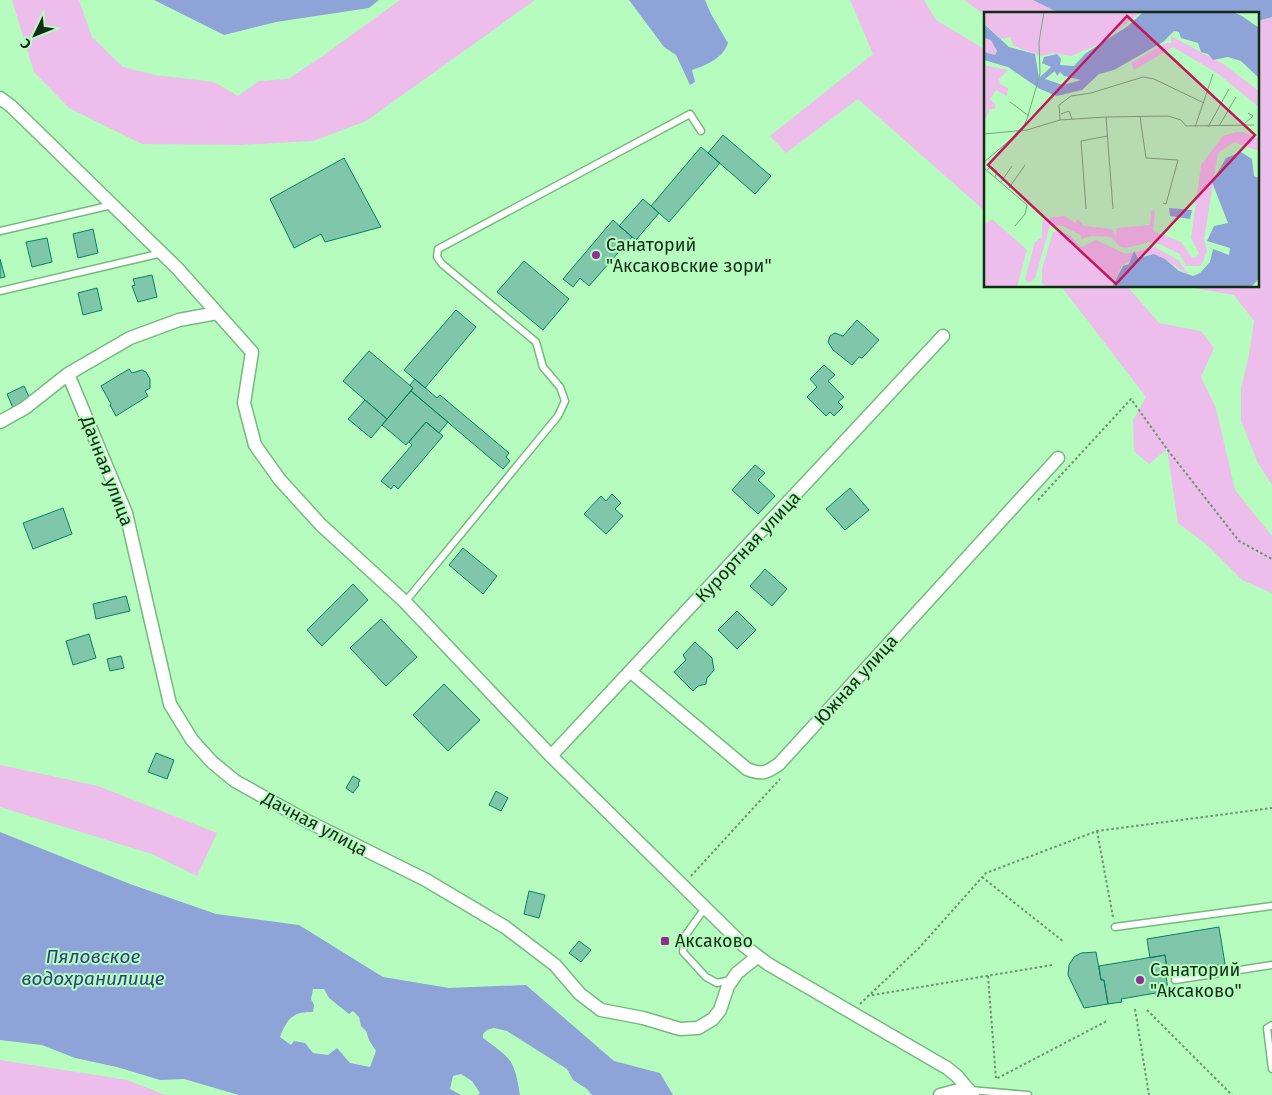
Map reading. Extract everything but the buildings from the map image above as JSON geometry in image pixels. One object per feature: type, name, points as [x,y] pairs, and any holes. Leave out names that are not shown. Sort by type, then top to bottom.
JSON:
[{"type":"street","points":[[0,98],[11,106],[178,269],[252,352],[244,403],[255,445],[280,480],[321,525],[405,602],[552,756],[682,886],[757,957],[947,1068],[957,1076],[971,1093]]},
{"type":"street","points":[[0,422],[25,408],[68,374],[130,338],[179,320],[217,313]]},
{"type":"street","name":"Курортная улица","points":[[552,756],[943,336]]},
{"type":"street","name":"Дачная улица","points":[[68,374],[126,513],[170,704],[192,740],[212,762],[243,785],[307,821],[426,880],[505,927],[554,965],[580,994],[601,1010],[642,1018],[680,1029],[698,1028],[713,1019],[720,1010],[731,980],[742,968],[757,957]]},
{"type":"street","name":"Южная улица","points":[[631,672],[747,769],[758,774],[769,772],[779,764],[1058,458]]},
{"type":"street","points":[[940,1095],[955,1091],[971,1093]]},
{"type":"lane","points":[[405,602],[558,416],[565,401],[560,387],[543,367],[536,342],[442,264],[437,257],[438,249],[690,114],[701,131]]},
{"type":"lane","points":[[0,231],[112,205]]},
{"type":"lane","points":[[0,291],[162,253]]},
{"type":"lane","points":[[1115,927],[1272,906]]},
{"type":"lane","points":[[705,908],[685,936],[683,952],[706,977],[717,983],[731,980]]},
{"type":"lane","points":[[1175,980],[1272,965]]},
{"type":"lane","points":[[1272,1025],[1267,1028],[1272,1069]]},
{"type":"lane","points":[[971,1093],[1028,1095]]},
{"type":"path","points":[[1036,502],[1130,399],[1239,541],[1272,559]]},
{"type":"path","points":[[682,886],[782,777]]},
{"type":"path","points":[[850,1012],[919,948],[986,873],[1097,831],[1272,808]]},
{"type":"path","points":[[1097,831],[1115,927]]},
{"type":"path","points":[[982,877],[1064,942]]},
{"type":"path","points":[[867,996],[1052,965]]},
{"type":"path","points":[[988,976],[996,1079],[1107,1020]]},
{"type":"path","points":[[1135,1009],[1149,1095]]},
{"type":"path","points":[[1147,1010],[1232,1095]]},
{"type":"shaded area","points":[[12,0],[79,0],[92,37],[123,67],[155,75],[214,82],[238,96],[259,81],[288,79],[400,0],[535,0],[366,121],[313,141],[240,145],[142,144],[69,108],[34,72]]},
{"type":"shaded area","points":[[850,0],[924,0],[936,20],[984,49],[984,210],[858,99],[786,153],[770,136],[873,54]]},
{"type":"shaded area","points":[[964,0],[1033,0],[1057,12],[984,12],[984,15]]},
{"type":"shaded area","points":[[1272,17],[1272,485],[1258,463],[1241,421],[1241,388],[1249,355],[1254,321],[1234,295],[1194,288],[1260,288],[1260,20]]},
{"type":"shaded area","points":[[1063,288],[1129,288],[1159,323],[1201,331],[1214,348],[1201,377],[1216,408],[1235,490],[1272,536],[1272,593],[1242,580],[1206,544],[1178,523],[1167,449],[1149,464],[1134,451],[1133,420],[1146,397]]},
{"type":"shaded area","points":[[0,765],[98,786],[217,833],[197,876],[152,854],[0,807]]},
{"type":"shaded area","points":[[0,1060],[127,1080],[165,1095],[0,1095]]},
{"type":"water","points":[[154,0],[379,0],[369,8],[276,22],[224,35]]},
{"type":"water","points":[[629,0],[705,0],[728,43],[726,48],[714,60],[692,70],[695,82],[690,85],[676,55],[664,47]]},
{"type":"water","points":[[1033,0],[1272,0],[1272,17],[1260,20],[1260,12],[1057,12]]},
{"type":"water","name":"Пяловское водохранилище","points":[[0,832],[130,884],[216,914],[299,925],[383,977],[449,988],[526,985],[614,1061],[660,1073],[673,1095],[592,1095],[587,1089],[573,1080],[567,1069],[507,1031],[494,1028],[487,1030],[483,1034],[483,1038],[510,1060],[516,1073],[520,1095],[478,1095],[480,1093],[472,1081],[461,1074],[453,1076],[450,1089],[461,1095],[239,1095],[184,1079],[160,1080],[117,1067],[75,1058],[42,1045],[0,1040]],"holes":[[[313,989],[324,989],[329,998],[349,1014],[353,1011],[359,1017],[361,1026],[366,1031],[376,1051],[370,1067],[350,1063],[337,1048],[328,1055],[313,1053],[305,1043],[294,1041],[291,1045],[280,1037],[285,1025],[292,1017],[300,1013],[313,1012],[314,1005],[311,999]]]},
{"type":"place","name":"Санаторий \"Аксаковские зори\"","points":[[596,255]]},
{"type":"place","name":"Аксаково","points":[[665,941]]},
{"type":"place","name":"Санаторий \"Аксаково\"","points":[[1140,980]]}]
